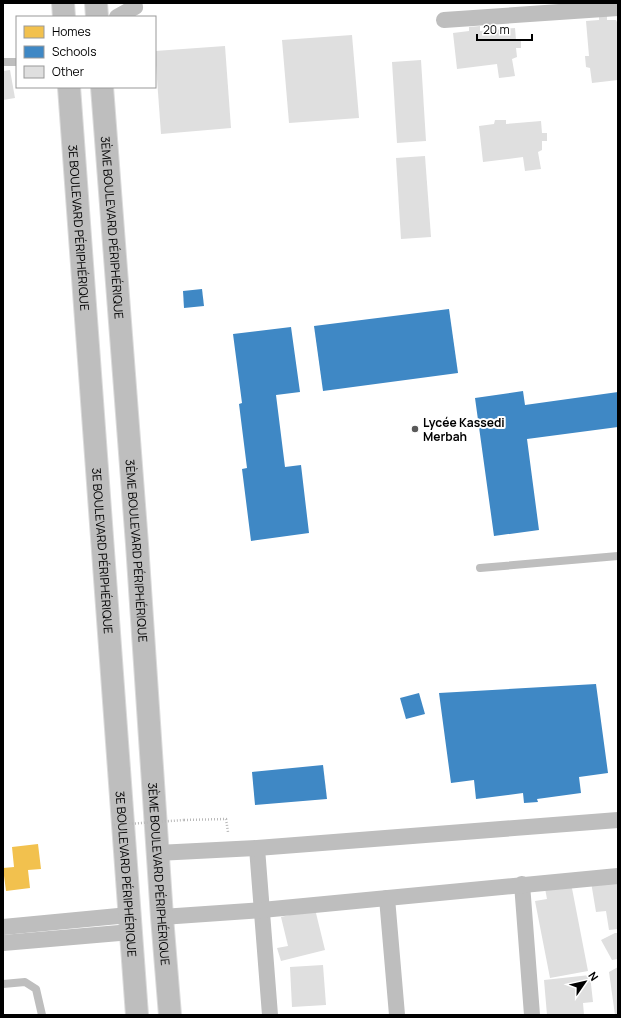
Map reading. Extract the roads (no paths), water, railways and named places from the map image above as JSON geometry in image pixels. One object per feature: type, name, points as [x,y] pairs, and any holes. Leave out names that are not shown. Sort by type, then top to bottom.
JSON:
[{"type":"highway","points":[[63,3],[64,16]]},
{"type":"highway","points":[[96,3],[97,16]]},
{"type":"highway","name":"3E BOULEVARD PÉRIPHÉRIQUE","points":[[69,88],[137,1015]]},
{"type":"highway","name":"3ÈME BOULEVARD PÉRIPHÉRIQUE","points":[[102,88],[137,544],[157,853],[170,1015]]},
{"type":"highway","points":[[125,856],[157,853]]},
{"type":"highway","points":[[130,922],[162,917]]},
{"type":"street","points":[[119,16],[134,7],[134,3]]},
{"type":"street","points":[[444,20],[618,8]]},
{"type":"street","points":[[157,853],[257,848],[618,820]]},
{"type":"street","points":[[257,848],[270,1015]]},
{"type":"street","points":[[162,917],[262,910],[618,876]]},
{"type":"street","points":[[522,884],[532,1015]]},
{"type":"street","points":[[387,898],[397,1015]]},
{"type":"street","points":[[3,927],[130,922]]},
{"type":"street","points":[[3,943],[130,922]]},
{"type":"lane","points":[[3,62],[16,62]]},
{"type":"lane","points":[[480,568],[618,556]]},
{"type":"lane","points":[[3,984],[25,982],[36,989],[42,1015]]},
{"type":"place","name":"Lycée Kassedi Merbah","points":[[415,429]]}]
